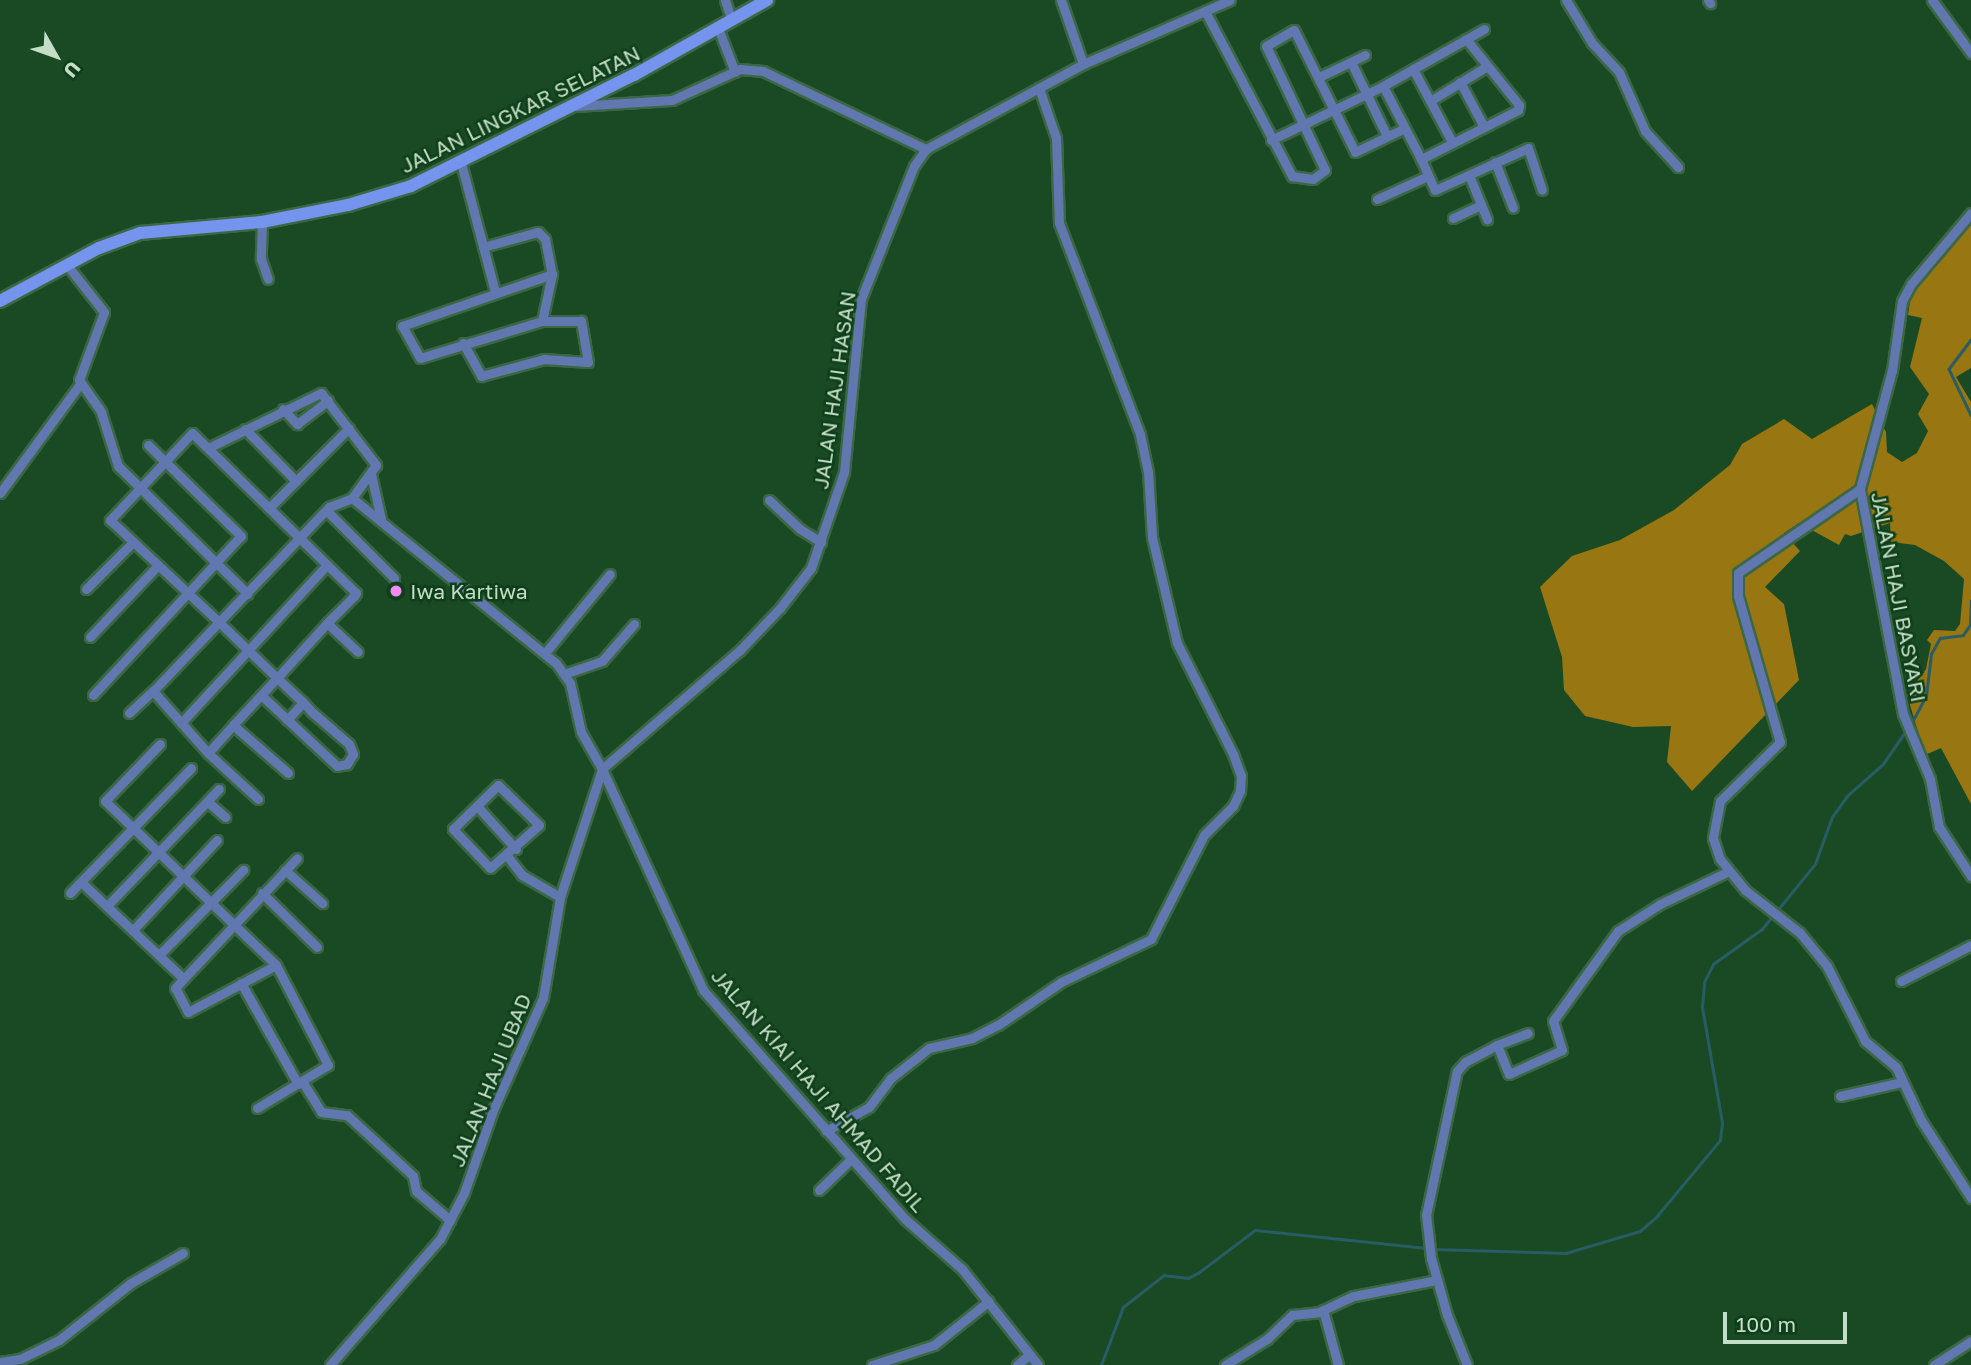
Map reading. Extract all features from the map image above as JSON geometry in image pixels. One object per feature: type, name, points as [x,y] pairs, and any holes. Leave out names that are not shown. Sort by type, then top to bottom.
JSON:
[{"type":"street","points":[[725,0],[731,19]]},
{"type":"street","name":"JALAN LINGKAR SELATAN","points":[[0,301],[67,265],[140,233],[262,222],[348,205],[411,186],[576,106],[766,0]]},
{"type":"street","points":[[1061,0],[1083,64]]},
{"type":"street","points":[[576,106],[672,100],[735,72],[763,71],[926,149],[1083,64],[1230,0]]},
{"type":"street","points":[[1567,0],[1592,43],[1619,72],[1646,131],[1678,167]]},
{"type":"street","points":[[1932,0],[1971,53]]},
{"type":"street","points":[[1205,11],[1292,176],[1313,179],[1323,174],[1325,165],[1302,125],[1265,46],[1299,31],[1355,152],[1405,128]]},
{"type":"street","points":[[718,29],[735,72]]},
{"type":"street","points":[[1271,140],[1383,86],[1484,29]]},
{"type":"street","points":[[1420,159],[1517,114],[1519,105],[1466,39]]},
{"type":"street","points":[[1319,77],[1366,54]]},
{"type":"street","points":[[1351,62],[1387,136]]},
{"type":"street","points":[[1430,101],[1486,67]]},
{"type":"street","points":[[1413,69],[1452,142]]},
{"type":"street","points":[[1460,82],[1484,127]]},
{"type":"street","points":[[1383,86],[1435,190],[1528,148],[1542,190]]},
{"type":"street","points":[[826,1130],[869,1107],[891,1078],[929,1048],[989,1030],[1061,982],[1151,939],[1204,835],[1233,806],[1240,791],[1241,776],[1233,754],[1177,643],[1152,537],[1148,472],[1140,434],[1059,223],[1056,138],[1039,88]]},
{"type":"street","name":"JALAN HAJI HASAN","points":[[602,769],[740,650],[780,608],[811,568],[844,472],[861,299],[889,219],[926,149]]},
{"type":"street","points":[[461,163],[495,292]]},
{"type":"street","points":[[1495,163],[1513,208]]},
{"type":"street","points":[[1469,174],[1487,219]]},
{"type":"street","points":[[1377,199],[1428,176]]},
{"type":"street","points":[[1453,218],[1481,205]]},
{"type":"street","name":"JALAN HAJI BASYARI","points":[[1971,214],[1911,284],[1902,302],[1892,370],[1860,489],[1908,729],[1930,779],[1939,827],[1971,876]]},
{"type":"street","points":[[262,222],[261,259],[268,279]]},
{"type":"street","points":[[483,247],[538,232],[545,239],[552,274],[542,321]]},
{"type":"street","points":[[0,492],[80,384],[104,313],[67,265]]},
{"type":"street","points":[[463,344],[481,376],[544,359],[588,362],[581,321],[542,321],[463,344],[420,358],[402,324],[552,274]]},
{"type":"street","points":[[80,384],[101,412],[118,466],[248,594]]},
{"type":"street","points":[[129,713],[327,511],[352,498],[371,474],[375,462],[328,401],[318,393],[208,448]]},
{"type":"street","points":[[283,409],[297,424],[328,401]]},
{"type":"street","points":[[269,508],[349,428]]},
{"type":"street","points":[[245,429],[296,481]]},
{"type":"street","points":[[208,753],[261,695],[277,678],[327,623],[356,593],[191,433],[110,520],[277,678],[349,744],[353,754],[348,764],[337,766],[261,695]]},
{"type":"street","points":[[93,695],[240,535],[148,444]]},
{"type":"street","points":[[371,474],[381,519]]},
{"type":"street","points":[[1860,489],[1738,573],[1738,596],[1780,742],[1717,806],[1713,838],[1729,871],[1774,915],[1800,933],[1827,966],[1865,1041],[1893,1064],[1971,1198]]},
{"type":"street","points":[[352,498],[545,653],[564,674],[602,661],[634,624]]},
{"type":"street","points":[[769,500],[821,542]]},
{"type":"street","points":[[327,511],[394,578]]},
{"type":"street","points":[[86,589],[134,542]]},
{"type":"street","points":[[90,637],[158,565]]},
{"type":"street","points":[[181,723],[327,565]]},
{"type":"street","points":[[545,653],[610,575]]},
{"type":"street","points":[[327,623],[358,652]]},
{"type":"street","name":"JALAN KIAI HAJI AHMAD FADIL","points":[[564,674],[576,703],[581,732],[602,769],[703,990],[905,1219],[954,1261],[1038,1365]]},
{"type":"street","points":[[153,691],[208,753],[258,799]]},
{"type":"street","points":[[287,720],[303,702]]},
{"type":"street","points":[[233,726],[288,774]]},
{"type":"street","points":[[160,744],[105,801],[276,965],[328,1065],[257,1108]]},
{"type":"street","points":[[70,893],[191,768]]},
{"type":"street","name":"JALAN HAJI UBAD","points":[[330,1365],[403,1284],[450,1220],[543,998],[560,897],[602,769]]},
{"type":"street","points":[[500,785],[539,823],[508,857],[490,868],[454,830],[477,806],[500,785]]},
{"type":"street","points":[[107,906],[219,789]]},
{"type":"street","points":[[208,802],[225,817]]},
{"type":"street","points":[[477,806],[516,849]]},
{"type":"street","points":[[133,930],[217,840]]},
{"type":"street","points":[[508,857],[522,875],[560,897]]},
{"type":"street","points":[[276,965],[188,1012],[175,988],[297,858]]},
{"type":"street","points":[[159,956],[243,870]]},
{"type":"street","points":[[285,870],[322,903]]},
{"type":"street","points":[[1497,1045],[1509,1074],[1562,1050],[1553,1021],[1618,931],[1660,904],[1729,871]]},
{"type":"street","points":[[81,881],[184,979]]},
{"type":"street","points":[[262,893],[317,947]]},
{"type":"street","points":[[1901,981],[1971,945]]},
{"type":"street","points":[[241,983],[300,1083],[321,1112],[347,1115],[414,1177],[416,1191],[450,1220]]},
{"type":"street","points":[[1467,1365],[1437,1280],[1431,1258],[1426,1215],[1453,1082],[1464,1062],[1528,1033]]},
{"type":"street","points":[[1840,1096],[1902,1082]]},
{"type":"street","points":[[819,1189],[851,1159]]},
{"type":"street","points":[[0,1362],[20,1359],[59,1340],[131,1283],[183,1253]]},
{"type":"street","points":[[1225,1365],[1267,1339],[1286,1318],[1324,1310],[1354,1296],[1437,1280]]},
{"type":"street","points":[[872,1365],[934,1345],[989,1301]]},
{"type":"street","points":[[1324,1310],[1338,1365]]},
{"type":"street","points":[[1934,1365],[1971,1341]]},
{"type":"street","points":[[1017,1365],[1029,1355]]},
{"type":"shaded area","points":[[1971,221],[1971,368],[1956,377],[1971,402],[1971,804],[1941,748],[1925,755],[1907,695],[1926,669],[1931,644],[1927,640],[1934,630],[1955,631],[1960,624],[1964,579],[1944,561],[1915,545],[1891,542],[1890,523],[1851,536],[1845,534],[1839,545],[1799,523],[1784,533],[1800,551],[1765,587],[1784,604],[1799,680],[1692,791],[1667,762],[1671,726],[1633,727],[1585,716],[1564,690],[1562,657],[1540,587],[1572,556],[1620,540],[1674,510],[1730,465],[1742,444],[1784,419],[1812,439],[1872,404],[1886,432],[1887,452],[1902,462],[1917,453],[1928,431],[1918,414],[1929,394],[1910,367],[1922,318],[1908,315],[1911,295]]},
{"type":"waterway","points":[[1971,340],[1949,369],[1971,415]]},
{"type":"waterway","points":[[1911,724],[1926,696],[1931,654],[1940,638],[1963,635],[1970,625],[1971,601]]},
{"type":"waterway","points":[[1433,1249],[1566,1253],[1640,1231],[1657,1216],[1720,1140],[1722,1123],[1702,1007],[1704,982],[1713,964],[1762,929],[1815,864],[1832,817],[1847,796],[1883,764],[1907,729]]},
{"type":"waterway","points":[[1101,1365],[1123,1307],[1164,1275],[1188,1278],[1198,1273],[1255,1230],[1426,1248]]},
{"type":"place","name":"Iwa Kartiwa","points":[[396,591]]}]
